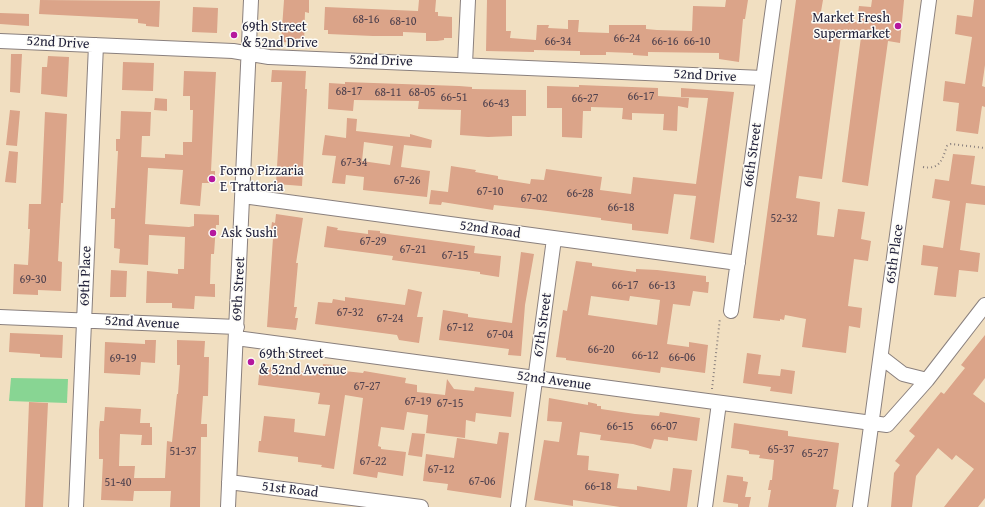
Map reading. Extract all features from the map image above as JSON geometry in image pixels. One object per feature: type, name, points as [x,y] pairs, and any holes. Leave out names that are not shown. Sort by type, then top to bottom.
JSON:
[{"type":"street","name":"69th Street","points":[[228,507],[251,0]]},
{"type":"street","points":[[465,64],[468,0]]},
{"type":"street","name":"66th Street","points":[[726,311],[738,263],[774,0]]},
{"type":"street","name":"65th Place","points":[[860,507],[929,0]]},
{"type":"street","name":"52nd Drive","points":[[0,41],[233,51],[269,57],[465,64],[763,78]]},
{"type":"street","name":"69th Place","points":[[76,507],[96,45]]},
{"type":"street","name":"52nd Road","points":[[243,196],[738,263]]},
{"type":"street","name":"67th Street","points":[[518,507],[554,239]]},
{"type":"street","points":[[881,357],[903,374],[927,380],[985,305]]},
{"type":"street","name":"52nd Avenue","points":[[0,317],[84,320],[236,333],[536,379],[871,424],[887,425],[927,380]]},
{"type":"street","points":[[705,507],[719,403]]},
{"type":"street","name":"51st Road","points":[[229,482],[421,507]]},
{"type":"path","points":[[923,167],[935,168],[940,164],[947,146],[952,144],[985,148]]},
{"type":"path","points":[[712,386],[726,311]]},
{"type":"green space","points":[[11,378],[68,379],[67,403],[9,401]]},
{"type":"building","points":[[40,0],[160,1],[159,27],[146,26],[146,24],[138,23],[138,19],[39,14]]},
{"type":"building","points":[[284,0],[309,0],[309,13],[305,12],[304,43],[281,42]]},
{"type":"building","points":[[419,0],[436,0],[435,12],[438,12],[438,16],[452,17],[452,38],[444,38],[444,40],[437,41],[426,41],[426,33],[403,32],[403,36],[373,36],[328,34],[328,30],[324,30],[325,7],[418,11]]},
{"type":"building","points":[[487,0],[506,0],[506,31],[511,31],[510,38],[536,40],[537,25],[549,25],[548,28],[568,29],[568,20],[579,20],[578,32],[609,33],[609,25],[646,25],[646,29],[692,31],[693,6],[725,7],[726,0],[748,0],[745,19],[743,19],[739,62],[719,59],[719,53],[648,52],[648,56],[633,55],[633,53],[606,52],[606,55],[580,55],[580,51],[486,51]]},
{"type":"building","points":[[796,0],[823,0],[820,17],[857,22],[859,6],[871,7],[872,0],[904,0],[900,43],[888,41],[868,186],[842,182],[861,37],[841,35],[822,179],[799,176],[796,198],[820,202],[817,235],[834,237],[838,209],[865,212],[861,239],[871,241],[868,261],[854,259],[848,306],[862,308],[860,328],[849,326],[846,353],[802,347],[806,319],[785,315],[784,320],[780,319],[780,321],[753,318]]},
{"type":"building","points":[[974,0],[985,0],[985,65],[982,86],[985,87],[985,107],[982,106],[978,134],[956,131],[959,103],[943,101],[945,81],[965,84],[972,37],[955,34],[957,15],[972,17]]},
{"type":"building","points":[[193,7],[218,8],[217,33],[192,32]]},
{"type":"building","points":[[0,13],[29,14],[29,26],[0,24]]},
{"type":"building","points":[[11,54],[22,54],[20,93],[10,92]]},
{"type":"building","points":[[48,56],[69,57],[67,97],[41,94],[42,67],[47,67]]},
{"type":"building","points":[[123,62],[154,63],[153,91],[122,90]]},
{"type":"building","points":[[272,70],[306,71],[305,89],[307,89],[302,186],[276,184],[282,82],[271,82]]},
{"type":"building","points":[[184,71],[216,72],[211,171],[215,171],[215,183],[202,183],[200,206],[180,204],[183,170],[148,168],[145,224],[189,227],[194,226],[194,214],[219,215],[219,225],[216,225],[214,254],[211,254],[210,284],[215,284],[215,297],[195,296],[194,309],[172,308],[172,303],[146,303],[147,271],[178,274],[178,269],[184,269],[185,237],[149,235],[148,265],[119,263],[120,249],[114,248],[115,219],[111,219],[111,208],[115,208],[118,151],[116,151],[116,139],[120,139],[121,111],[151,112],[150,136],[142,136],[141,157],[165,158],[165,154],[183,155],[183,142],[192,142],[193,110],[190,110],[190,96],[183,96]]},
{"type":"building","points":[[345,82],[459,86],[472,87],[472,89],[526,90],[526,116],[512,116],[512,136],[488,137],[460,135],[461,110],[418,109],[419,101],[354,100],[353,111],[328,109],[329,83],[345,84]]},
{"type":"building","points":[[579,85],[658,88],[658,96],[689,98],[688,108],[678,106],[677,131],[663,130],[664,114],[632,113],[632,120],[622,119],[623,108],[591,107],[591,111],[583,111],[582,138],[562,137],[562,108],[547,108],[547,86],[579,87]]},
{"type":"building","points":[[681,88],[734,92],[714,243],[690,239],[696,196],[674,194],[668,234],[632,230],[632,224],[601,220],[601,218],[540,210],[494,205],[493,210],[442,202],[441,205],[429,204],[431,190],[448,192],[451,166],[476,170],[475,172],[498,176],[498,179],[530,184],[531,179],[544,180],[546,169],[602,177],[600,190],[631,194],[633,177],[696,184],[708,98],[681,97]]},
{"type":"building","points":[[155,98],[167,99],[167,111],[154,110]]},
{"type":"building","points":[[10,110],[20,111],[17,146],[6,145]]},
{"type":"building","points":[[45,112],[67,114],[63,203],[61,203],[58,261],[62,262],[61,291],[38,290],[38,295],[13,294],[14,264],[28,265],[30,229],[28,229],[29,204],[41,204]]},
{"type":"building","points":[[347,118],[357,119],[356,131],[410,137],[410,134],[432,140],[431,148],[404,145],[401,167],[430,171],[427,197],[363,190],[364,177],[346,175],[345,184],[332,183],[336,156],[322,155],[325,135],[346,138]],"holes":[[[364,142],[393,146],[390,165],[362,161]]]},
{"type":"building","points":[[9,151],[18,152],[16,183],[5,182]]},
{"type":"building","points":[[953,154],[975,156],[971,184],[985,186],[985,205],[966,203],[960,250],[980,253],[978,272],[959,270],[956,297],[934,295],[938,267],[921,265],[923,245],[943,248],[950,201],[932,198],[935,179],[949,181]]},
{"type":"building","points":[[276,214],[303,218],[296,263],[298,263],[294,307],[297,307],[295,318],[298,318],[296,330],[267,327],[273,238],[270,237],[272,222],[275,223]]},
{"type":"building","points":[[327,226],[338,228],[337,230],[368,234],[368,230],[380,231],[380,233],[475,246],[474,253],[501,256],[499,277],[480,274],[480,272],[392,260],[393,256],[324,247]]},
{"type":"building","points":[[521,252],[534,254],[525,305],[521,356],[508,355],[509,349],[439,340],[443,310],[468,314],[468,317],[512,323]]},
{"type":"building","points":[[576,261],[592,263],[592,266],[636,272],[636,269],[657,270],[706,276],[706,282],[709,282],[708,293],[693,291],[690,306],[673,304],[667,344],[689,347],[689,342],[708,345],[705,373],[661,367],[660,373],[566,360],[566,358],[556,357],[563,310],[567,311]],"holes":[[[591,296],[629,301],[630,296],[660,300],[657,325],[588,315]]]},
{"type":"building","points":[[111,270],[127,271],[126,297],[110,297]]},
{"type":"building","points":[[408,289],[422,292],[417,317],[423,317],[419,343],[399,340],[397,335],[315,324],[318,302],[332,303],[333,299],[345,301],[345,297],[405,305]]},
{"type":"building","points":[[10,333],[63,335],[62,358],[40,357],[40,354],[9,352]]},
{"type":"building","points":[[985,335],[985,378],[973,394],[985,403],[985,498],[978,507],[944,507],[974,469],[956,455],[952,460],[938,448],[916,476],[912,507],[891,507],[894,473],[900,465],[895,461],[915,436],[909,431],[941,392],[944,394],[965,368],[961,365]]},
{"type":"building","points":[[145,340],[156,340],[155,363],[141,362],[140,375],[104,373],[105,342],[145,344]]},
{"type":"building","points":[[177,340],[205,341],[204,357],[209,357],[208,396],[203,396],[201,424],[207,424],[207,437],[201,437],[200,507],[170,507],[171,491],[134,491],[133,501],[101,500],[103,459],[99,459],[99,430],[100,421],[104,421],[105,407],[141,409],[140,423],[150,423],[150,427],[152,427],[152,445],[141,445],[142,435],[120,434],[119,466],[135,466],[134,478],[165,478],[167,441],[172,442],[178,394],[180,365],[177,365]]},
{"type":"building","points":[[747,353],[761,355],[758,374],[780,376],[781,369],[795,371],[792,394],[770,391],[771,387],[743,383]]},
{"type":"building","points":[[323,364],[334,365],[334,370],[363,373],[364,371],[406,378],[405,383],[417,385],[417,392],[445,395],[447,379],[454,389],[474,391],[475,387],[514,392],[511,417],[476,413],[475,422],[466,420],[465,438],[426,433],[428,415],[407,412],[404,430],[381,427],[378,446],[381,447],[381,449],[406,452],[403,476],[378,472],[377,478],[353,474],[363,398],[345,395],[334,469],[321,467],[322,465],[298,462],[298,457],[258,452],[264,416],[295,419],[294,432],[325,436],[330,405],[318,404],[320,393],[258,385],[260,366],[322,374]]},
{"type":"building","points":[[549,398],[588,405],[588,402],[601,406],[601,409],[635,414],[659,416],[660,412],[700,418],[697,441],[668,437],[668,441],[654,439],[651,449],[633,444],[600,440],[601,435],[580,432],[577,455],[589,456],[588,470],[619,474],[617,488],[637,490],[637,486],[670,491],[673,468],[692,470],[687,507],[620,507],[573,500],[573,506],[534,500],[544,440],[559,442],[562,422],[547,421]]},
{"type":"building","points":[[29,402],[48,403],[43,507],[25,507]]},
{"type":"building","points":[[734,423],[788,431],[788,436],[839,443],[833,489],[839,490],[836,507],[768,507],[771,490],[768,490],[770,480],[772,480],[774,460],[759,458],[760,455],[749,454],[749,451],[746,450],[731,448]]},
{"type":"building","points":[[499,432],[509,433],[501,498],[447,490],[448,484],[423,481],[426,454],[454,458],[457,438],[497,444]]},
{"type":"building","points":[[412,433],[425,434],[422,457],[408,455]]},
{"type":"building","points":[[727,475],[743,477],[743,481],[748,482],[745,497],[751,497],[749,507],[738,507],[738,504],[723,502]]},
{"type":"place","name":"Market Fresh Supermarket","points":[[898,26]]},
{"type":"place","name":"69th Street & 52nd Drive","points":[[234,35]]},
{"type":"place","name":"Forno Pizzaria E Trattoria","points":[[212,179]]},
{"type":"place","name":"Ask Sushi","points":[[213,233]]},
{"type":"place","name":"69th Street & 52nd Avenue","points":[[251,362]]}]
